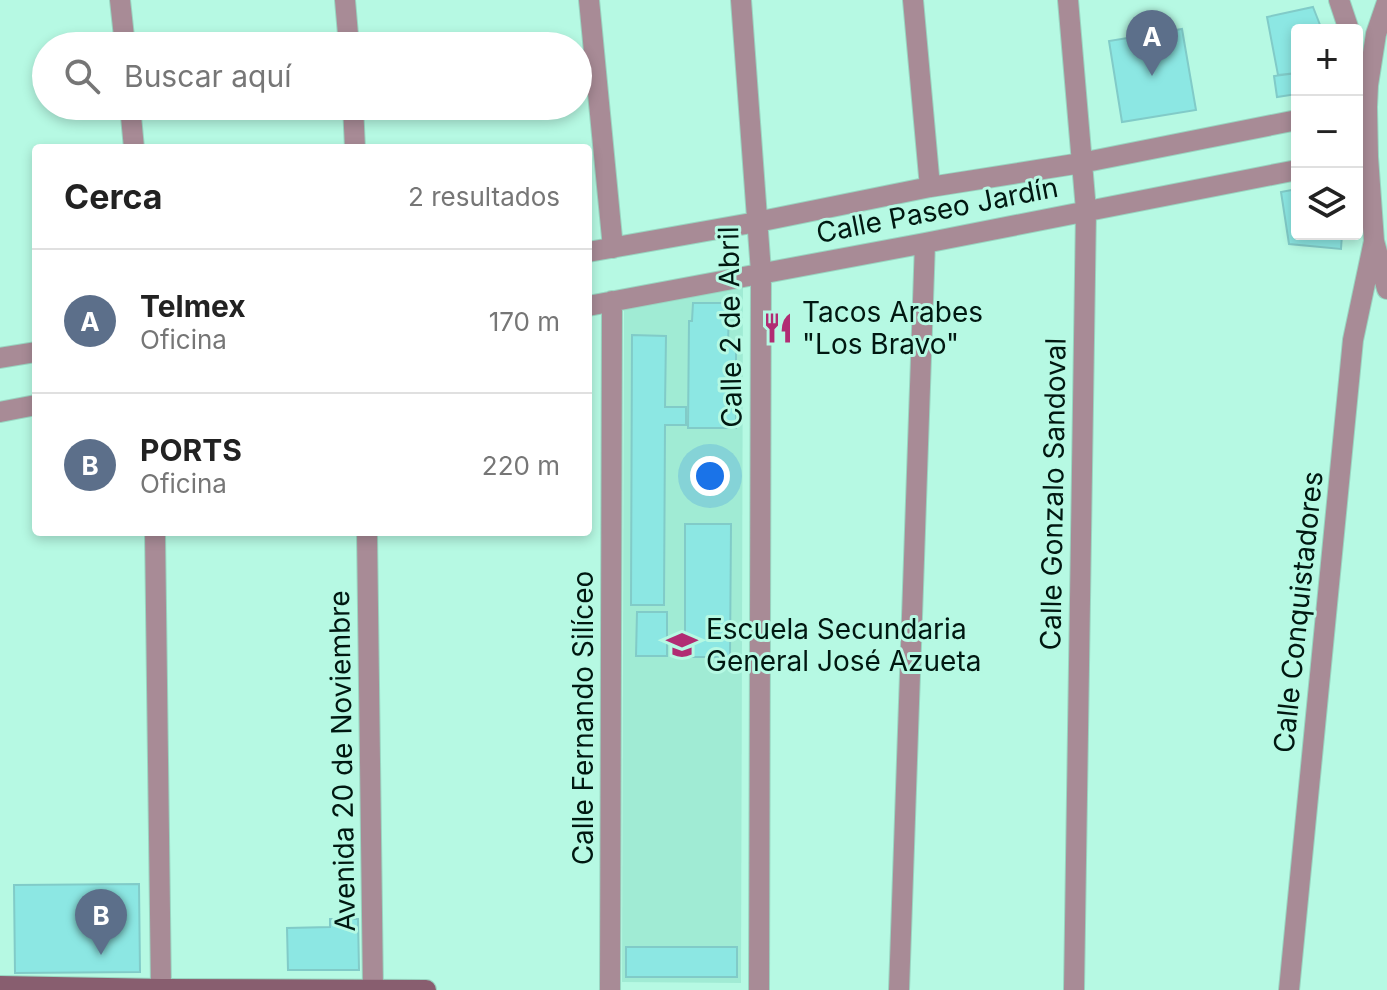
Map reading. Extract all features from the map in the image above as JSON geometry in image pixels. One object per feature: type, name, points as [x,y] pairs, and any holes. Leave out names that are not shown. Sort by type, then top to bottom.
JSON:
[{"type":"main road","points":[[0,986],[426,990]]},
{"type":"street","points":[[120,0],[123,32]]},
{"type":"street","points":[[345,0],[348,32]]},
{"type":"street","points":[[589,0],[613,248]]},
{"type":"street","name":"Calle 2 de Abril","points":[[741,0],[761,272],[759,990]]},
{"type":"street","points":[[913,0],[930,187]]},
{"type":"street","name":"Calle Gonzalo Sandoval","points":[[1068,0],[1086,210],[1074,990]]},
{"type":"street","points":[[1339,0],[1347,24]]},
{"type":"street","points":[[1363,104],[1376,34],[1387,2]]},
{"type":"street","points":[[1363,70],[1368,85]]},
{"type":"street","points":[[131,120],[134,144]]},
{"type":"street","points":[[354,120],[355,144]]},
{"type":"street","name":"Calle Paseo Jardín","points":[[592,251],[930,187],[1081,163],[1291,121]]},
{"type":"street","points":[[1363,165],[1374,241],[1387,289]]},
{"type":"street","name":"Calle Paseo Jardín","points":[[592,305],[1291,171]]},
{"type":"street","name":"Calle Conquistadores","points":[[1289,990],[1353,340],[1374,241]]},
{"type":"street","points":[[899,990],[925,243]]},
{"type":"street","name":"Calle Fernando Silíceo","points":[[610,990],[612,301]]},
{"type":"street","points":[[0,358],[32,353]]},
{"type":"street","points":[[0,412],[32,406]]},
{"type":"street","points":[[155,536],[161,989]]},
{"type":"street","name":"Avenida 20 de Noviembre","points":[[367,536],[373,990]]},
{"type":"shaded area","name":"Escuela Secundaria General José Azueta","points":[[743,287],[741,983],[622,982],[624,308]]},
{"type":"building","points":[[1313,7],[1320,24],[1291,24],[1291,74],[1278,75],[1267,17]]},
{"type":"building","points":[[1182,29],[1196,110],[1122,122],[1109,41]]},
{"type":"building","points":[[1291,74],[1291,95],[1277,97],[1274,76]]},
{"type":"building","points":[[1291,190],[1291,240],[1342,240],[1341,249],[1289,244],[1281,192]]},
{"type":"building","points":[[693,303],[729,303],[728,346],[736,346],[736,428],[688,428],[689,321],[692,321]]},
{"type":"building","points":[[632,335],[666,336],[665,407],[686,407],[686,425],[665,425],[664,605],[631,605]]},
{"type":"building","points":[[685,524],[731,524],[730,657],[685,657]]},
{"type":"building","points":[[637,612],[667,612],[667,656],[636,656]]},
{"type":"building","points":[[139,884],[140,972],[15,973],[14,885]]},
{"type":"building","points":[[330,919],[358,919],[359,970],[288,970],[287,928],[330,927]]},
{"type":"building","points":[[626,947],[737,947],[737,977],[626,977]]},
{"type":"place","name":"Telmex","points":[[1152,76]]},
{"type":"place","name":"Tacos Arabes \"Los Bravo\"","points":[[778,328]]},
{"type":"place","name":"Escuela Secundaria General José Azueta","points":[[682,645]]},
{"type":"place","name":"PORTS","points":[[101,955]]}]
